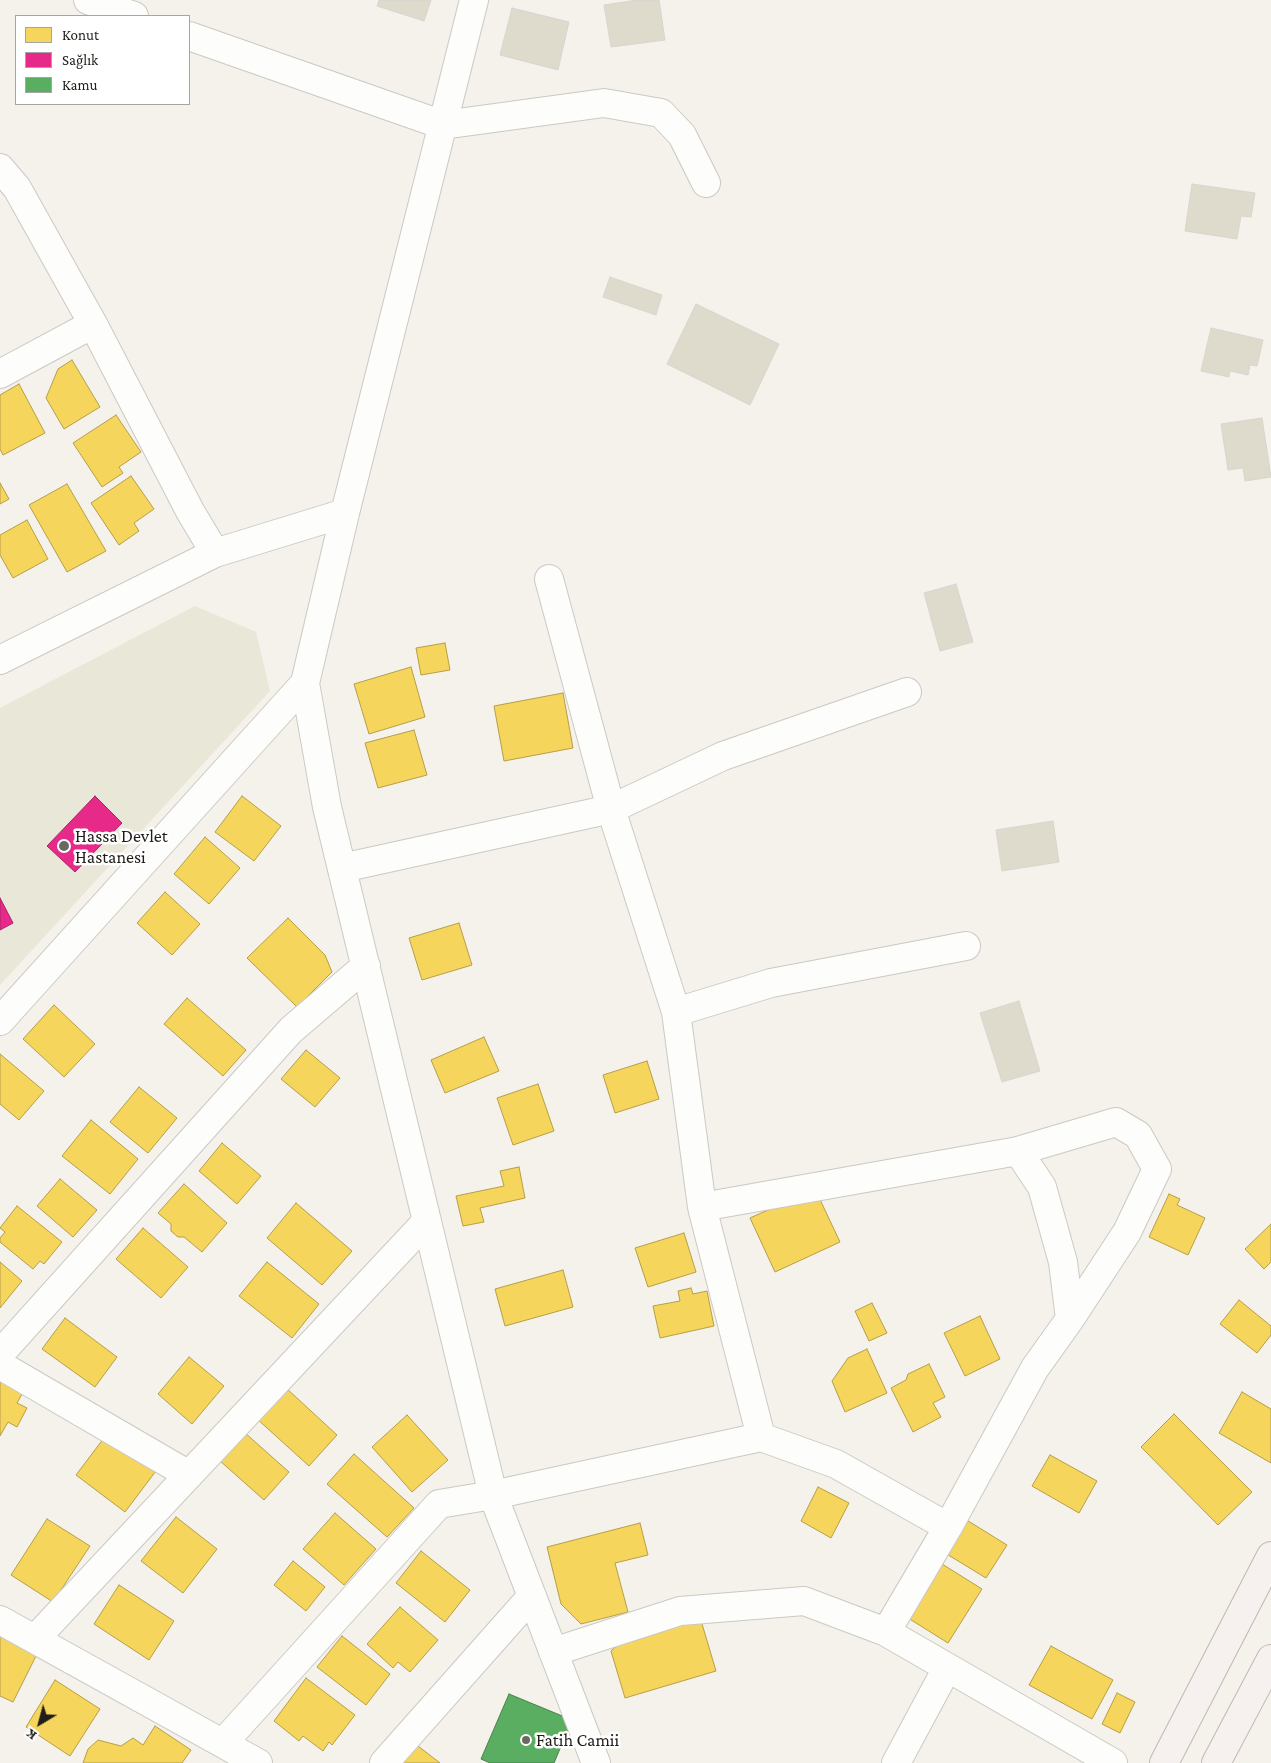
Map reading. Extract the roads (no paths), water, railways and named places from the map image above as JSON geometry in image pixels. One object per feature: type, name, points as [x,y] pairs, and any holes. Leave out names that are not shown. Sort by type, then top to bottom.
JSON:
[{"type":"main road","points":[[1164,1763],[1271,1556]]},
{"type":"main road","points":[[1216,1763],[1271,1659]]},
{"type":"street","points":[[88,0],[131,15]]},
{"type":"street","points":[[474,0],[345,513],[305,683],[327,807],[493,1495],[596,1763]]},
{"type":"street","points":[[190,36],[442,125],[604,103],[661,113],[682,135],[706,183]]},
{"type":"street","points":[[0,168],[17,188],[93,324],[190,511],[215,553]]},
{"type":"street","points":[[0,374],[93,324]]},
{"type":"street","points":[[0,660],[215,553],[345,513]]},
{"type":"street","points":[[550,579],[611,809],[676,1012],[702,1208],[762,1437]]},
{"type":"street","points":[[0,1021],[305,683]]},
{"type":"street","points":[[342,868],[611,809],[723,756],[907,692]]},
{"type":"street","points":[[676,1012],[771,983],[966,946]]},
{"type":"street","points":[[0,1354],[291,1030],[366,966]]},
{"type":"street","points":[[702,1208],[1018,1151],[1116,1122],[1138,1135],[1157,1169],[1127,1232],[1070,1319],[1034,1368],[948,1526],[886,1632]]},
{"type":"street","points":[[1018,1151],[1042,1188],[1062,1262],[1070,1319]]},
{"type":"street","points":[[35,1639],[427,1222]]},
{"type":"street","points":[[0,1365],[189,1475]]},
{"type":"street","points":[[223,1744],[439,1504],[493,1495],[762,1437],[836,1464],[948,1526]]},
{"type":"street","points":[[384,1763],[532,1596]]},
{"type":"street","points":[[553,1652],[680,1611],[804,1601],[886,1632],[1113,1763]]},
{"type":"street","points":[[0,1620],[258,1763]]},
{"type":"street","points":[[896,1763],[947,1668]]},
{"type":"place","name":"Hassa Devlet Hastanesi","points":[[64,846]]},
{"type":"place","name":"Fatih Camii","points":[[526,1740]]}]
